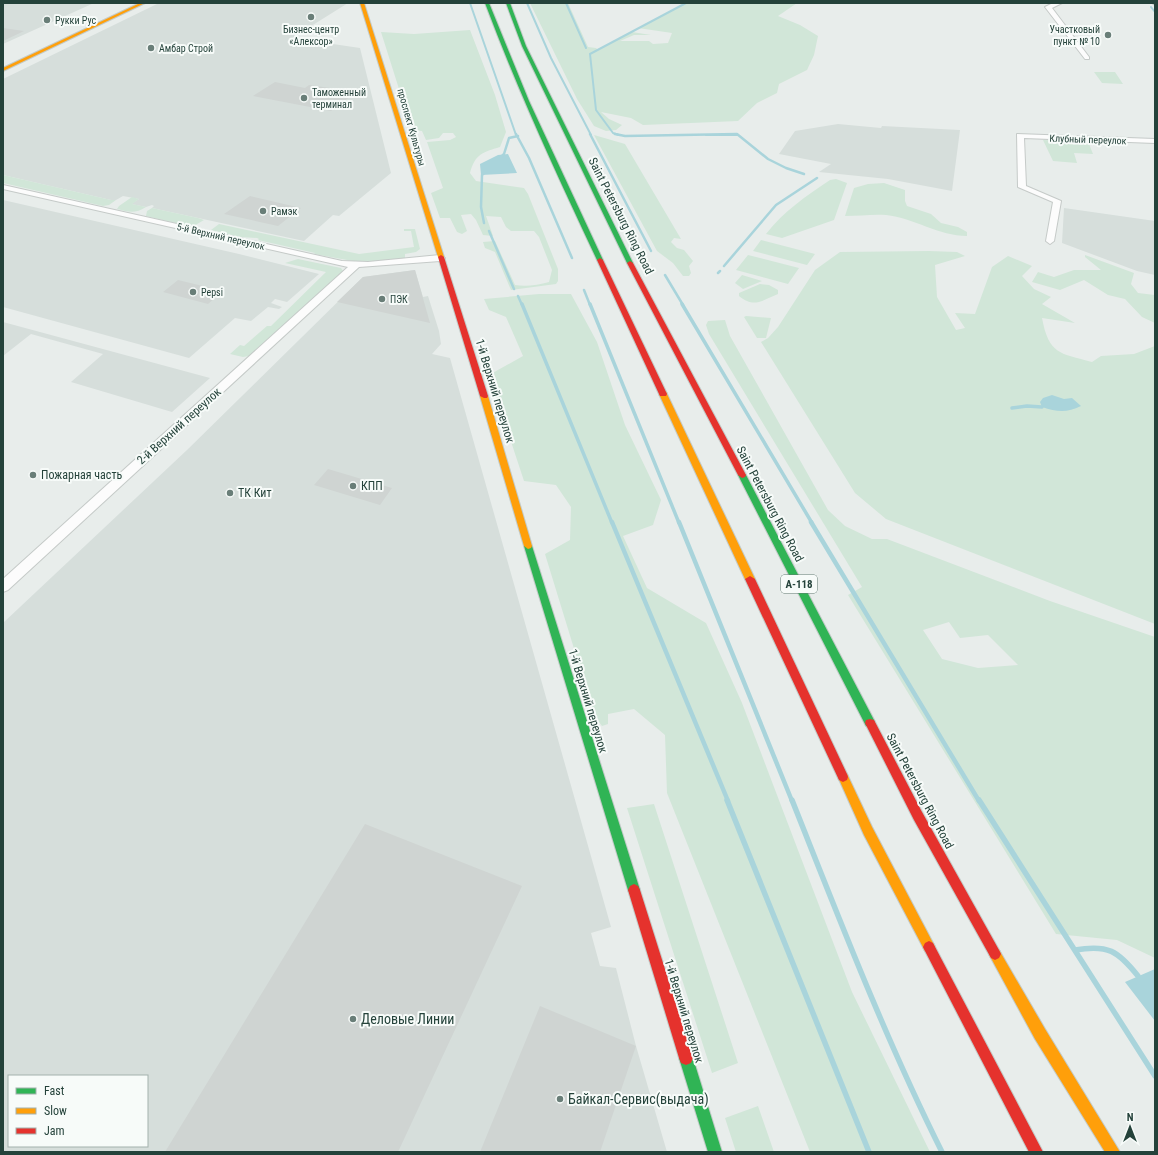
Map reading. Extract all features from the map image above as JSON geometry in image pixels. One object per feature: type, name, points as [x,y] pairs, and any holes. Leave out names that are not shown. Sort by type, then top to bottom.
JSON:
[{"type":"main road","points":[[3,70],[143,3]]},
{"type":"main road","name":"проспект Культуры","points":[[362,3],[440,258]]},
{"type":"main road","points":[[488,3],[509,62],[529,108],[868,831],[1036,1152]]},
{"type":"main road","name":"Saint Petersburg Ring Road","points":[[508,3],[524,46],[617,237],[809,602],[918,816],[1040,1034],[1113,1152]]},
{"type":"main road","name":"1-й Верхний переулок","points":[[440,258],[492,421],[516,509],[715,1152]]},
{"type":"street","points":[[1059,3],[1048,7],[1087,58]]},
{"type":"street","name":"Клубный переулок","points":[[1050,241],[1057,201],[1022,187],[1020,136],[1155,142]]},
{"type":"street","name":"5-й Верхний переулок","points":[[3,187],[356,265],[440,258]]},
{"type":"street","name":"2-й Верхний переулок","points":[[3,588],[356,265]]},
{"type":"shaded area","points":[[3,3],[94,3],[3,44]]},
{"type":"shaded area","points":[[159,3],[348,3],[292,38],[360,48],[391,173],[339,216],[333,215],[304,241],[152,208],[154,206],[152,205],[146,207],[131,204],[139,199],[123,196],[116,200],[111,200],[3,175],[3,79]]},
{"type":"shaded area","points":[[838,124],[881,128],[882,126],[960,130],[952,191],[888,179],[819,172],[831,164],[779,154],[795,131]]},
{"type":"shaded area","points":[[3,200],[239,254],[319,274],[287,302],[275,299],[271,303],[282,307],[279,309],[268,307],[251,321],[235,318],[189,358],[3,307]]},
{"type":"shaded area","points":[[1064,208],[1155,221],[1155,275],[1137,271],[1062,243]]},
{"type":"shaded area","points":[[415,270],[423,297],[428,296],[439,331],[441,344],[432,354],[450,358],[611,927],[591,933],[600,966],[616,968],[636,1046],[667,1152],[3,1152],[3,623],[187,450],[363,277]]},
{"type":"shaded area","points":[[3,322],[210,378],[172,412],[71,382],[103,354],[31,334],[3,356]]},
{"type":"green space","points":[[530,3],[568,3],[588,47],[596,48],[598,50],[632,32],[651,35],[634,35],[620,41],[649,41],[653,44],[668,43],[672,33],[638,28],[686,3],[797,3],[778,16],[800,25],[818,36],[814,55],[807,70],[779,84],[777,93],[757,103],[738,121],[643,125],[631,118],[601,112],[609,119],[622,125],[616,130],[606,131],[594,126],[577,99]]},
{"type":"green space","points":[[470,30],[495,95],[506,132],[500,147],[484,152],[480,155],[474,162],[470,173],[476,181],[524,188],[528,194],[558,269],[558,281],[556,284],[511,290],[495,252],[485,248],[483,242],[495,241],[515,285],[523,286],[549,282],[552,270],[539,237],[534,231],[511,231],[506,227],[501,217],[486,216],[493,236],[483,235],[476,220],[471,214],[461,215],[467,231],[462,234],[457,232],[450,218],[440,218],[431,193],[443,188],[427,142],[450,140],[456,137],[453,133],[443,133],[439,138],[426,140],[422,131],[412,130],[381,32],[414,34]]},
{"type":"green space","points":[[1094,72],[1115,72],[1123,84],[1102,83]]},
{"type":"green space","points":[[594,135],[625,144],[681,239],[674,238],[671,242],[677,248],[684,250],[693,261],[689,266],[691,273],[689,276],[683,276],[673,263],[657,251]]},
{"type":"green space","points":[[1043,140],[1069,141],[1089,144],[1093,154],[1074,153],[1077,163],[1053,161]]},
{"type":"green space","points":[[3,175],[116,200],[109,205],[103,206],[3,183]]},
{"type":"green space","points":[[836,179],[847,183],[834,220],[782,238],[766,234],[780,218],[796,204],[830,180]]},
{"type":"green space","points":[[884,183],[905,190],[905,201],[907,206],[931,214],[941,223],[958,227],[967,232],[967,236],[946,233],[907,220],[886,215],[845,216],[854,188],[868,184]]},
{"type":"green space","points":[[132,197],[139,199],[132,204],[146,207],[139,211],[132,212],[117,209],[119,206]]},
{"type":"green space","points":[[152,208],[204,220],[192,227],[146,216],[147,211]]},
{"type":"green space","points":[[219,224],[359,254],[414,247],[411,231],[404,231],[404,229],[415,229],[420,249],[416,252],[405,254],[405,259],[358,262],[314,254],[315,253],[258,240],[259,239],[257,238],[240,237],[211,230]]},
{"type":"green space","points":[[761,240],[815,254],[807,265],[753,251]]},
{"type":"green space","points":[[840,252],[957,252],[965,256],[935,265],[937,297],[956,330],[965,328],[955,313],[975,314],[992,267],[1008,256],[1032,266],[1022,276],[1034,289],[1051,297],[1042,304],[1075,323],[1042,318],[1048,339],[1052,346],[1064,354],[1092,362],[1101,356],[1134,354],[1155,346],[1155,624],[886,519],[855,493],[761,342],[768,338],[778,327],[815,270]]},
{"type":"green space","points":[[748,255],[799,268],[788,284],[736,270]]},
{"type":"green space","points":[[1085,255],[1134,273],[1131,284],[1138,293],[1155,295],[1155,323],[1142,317],[1125,299],[1108,295],[1084,280],[1060,290],[1032,282],[1038,272],[1054,277],[1074,270],[1101,270],[1085,257]]},
{"type":"green space","points":[[298,259],[341,268],[343,271],[249,356],[243,357],[230,354],[240,345],[244,346],[267,326],[271,326],[326,272],[285,263]]},
{"type":"green space","points":[[742,275],[762,281],[743,289],[735,283]]},
{"type":"green space","points":[[760,284],[769,285],[778,290],[778,294],[758,302],[749,302],[739,296],[739,293]]},
{"type":"green space","points":[[539,294],[571,294],[597,342],[625,425],[661,500],[653,525],[623,536],[647,588],[706,623],[742,703],[852,992],[930,1152],[810,1152],[667,793],[665,735],[634,709],[608,714],[608,724],[602,726],[595,717],[545,554],[570,540],[571,507],[556,485],[524,481],[489,375],[523,356],[506,317],[489,310],[484,299]]},
{"type":"green space","points":[[744,317],[771,318],[766,338],[757,338]]},
{"type":"green space","points":[[725,320],[730,336],[828,510],[845,526],[872,539],[887,539],[1050,601],[1155,637],[1155,958],[1117,940],[1056,934],[848,595],[862,587],[709,334],[706,325],[708,321]],"holes":[[[949,622],[960,638],[988,635],[1018,665],[978,668],[942,659],[923,630]]]},
{"type":"green space","points":[[654,804],[738,1063],[712,1073],[627,808]]},
{"type":"green space","points":[[758,1106],[774,1152],[736,1152],[725,1118]]},
{"type":"water","points":[[508,154],[517,173],[481,175],[480,164],[498,155]]},
{"type":"water","points":[[1052,395],[1064,399],[1072,398],[1081,406],[1071,410],[1062,411],[1042,407],[1040,402],[1043,398]]},
{"type":"water","points":[[1155,969],[1155,1021],[1125,982]]},
{"type":"building","points":[[3,28],[24,31],[3,41]]},
{"type":"building","name":"Таможенный терминал","points":[[275,82],[305,88],[309,85],[337,89],[332,92],[351,96],[331,111],[253,96]]},
{"type":"building","name":"Рамэк","points":[[250,196],[301,208],[278,226],[224,214]]},
{"type":"building","name":"ПЭК","points":[[415,270],[430,323],[337,302],[363,277]]},
{"type":"building","name":"Pepsi","points":[[178,280],[223,291],[208,304],[163,292]]},
{"type":"building","name":"КПП","points":[[328,469],[392,488],[380,505],[314,485]]},
{"type":"building","name":"Деловые Линии","points":[[365,824],[522,886],[398,1152],[165,1152]]},
{"type":"building","name":"Байкал-Сервис(выдача)","points":[[540,1006],[636,1046],[600,1152],[480,1152]]},
{"type":"waterway","points":[[470,3],[516,135]]},
{"type":"waterway","points":[[527,3],[551,58],[591,135]]},
{"type":"waterway","points":[[566,3],[586,48]]},
{"type":"waterway","points":[[618,134],[613,133],[596,110],[590,54],[686,3]]},
{"type":"waterway","points":[[1151,7],[1155,12]]},
{"type":"waterway","points":[[590,134],[651,251]]},
{"type":"waterway","points":[[618,134],[625,136],[737,134],[768,159],[786,168],[804,174]]},
{"type":"waterway","points":[[706,135],[738,135]]},
{"type":"waterway","points":[[501,157],[504,154],[509,138],[517,136]]},
{"type":"waterway","points":[[517,136],[529,158],[572,258]]},
{"type":"waterway","points":[[484,223],[481,207],[482,175],[486,171]]},
{"type":"waterway","points":[[724,266],[776,205],[817,178]]},
{"type":"waterway","points":[[489,231],[514,289]]},
{"type":"waterway","points":[[665,275],[683,305]]},
{"type":"waterway","points":[[584,290],[590,305]]},
{"type":"waterway","points":[[518,296],[522,305]]},
{"type":"waterway","points":[[522,304],[612,523]]},
{"type":"waterway","points":[[590,304],[679,523]]},
{"type":"waterway","points":[[682,304],[812,523]]},
{"type":"waterway","points":[[1012,408],[1027,406],[1042,407]]},
{"type":"waterway","points":[[612,522],[728,801]]},
{"type":"waterway","points":[[679,522],[792,801]]},
{"type":"waterway","points":[[811,522],[979,801]]},
{"type":"waterway","points":[[727,800],[869,1152]]},
{"type":"waterway","points":[[792,800],[882,1022],[942,1152]]},
{"type":"waterway","points":[[979,800],[1155,1076]]},
{"type":"waterway","points":[[1075,950],[1096,948],[1111,951],[1118,955],[1131,967],[1138,976]]},
{"type":"traffic: fast","points":[[487,3],[526,101],[600,260]]},
{"type":"traffic: fast","points":[[508,3],[524,46],[630,263]]},
{"type":"traffic: fast","points":[[742,475],[870,723]]},
{"type":"traffic: fast","points":[[528,546],[634,890]]},
{"type":"traffic: fast","points":[[686,1058],[715,1152]]},
{"type":"traffic: slow","points":[[3,70],[143,3]]},
{"type":"traffic: slow","points":[[362,3],[441,257]]},
{"type":"traffic: slow","points":[[663,394],[750,579]]},
{"type":"traffic: slow","points":[[484,396],[528,546]]},
{"type":"traffic: slow","points":[[843,777],[868,831],[929,947]]},
{"type":"traffic: slow","points":[[995,954],[1040,1034],[1113,1152]]},
{"type":"traffic: jam","points":[[441,257],[484,396]]},
{"type":"traffic: jam","points":[[600,260],[663,394]]},
{"type":"traffic: jam","points":[[630,263],[742,475]]},
{"type":"traffic: jam","points":[[750,579],[843,777]]},
{"type":"traffic: jam","points":[[870,723],[918,816],[995,954]]},
{"type":"traffic: jam","points":[[634,890],[686,1058]]},
{"type":"traffic: jam","points":[[929,947],[1036,1152]]},
{"type":"place","name":"Бизнес-центр «Алексор»","points":[[311,17]]},
{"type":"place","name":"Рукки Рус","points":[[47,20]]},
{"type":"place","name":"Участковый пункт № 10","points":[[1108,35]]},
{"type":"place","name":"Амбар Строй","points":[[151,48]]},
{"type":"place","name":"Таможенный терминал","points":[[304,98]]},
{"type":"place","name":"Рамэк","points":[[263,211]]},
{"type":"place","name":"Pepsi","points":[[193,292]]},
{"type":"place","name":"ПЭК","points":[[382,299]]},
{"type":"place","name":"Пожарная часть","points":[[33,475]]},
{"type":"place","name":"КПП","points":[[353,486]]},
{"type":"place","name":"ТК Кит","points":[[230,493]]},
{"type":"place","name":"Деловые Линии","points":[[353,1019]]},
{"type":"place","name":"Байкал-Сервис(выдача)","points":[[560,1099]]}]
